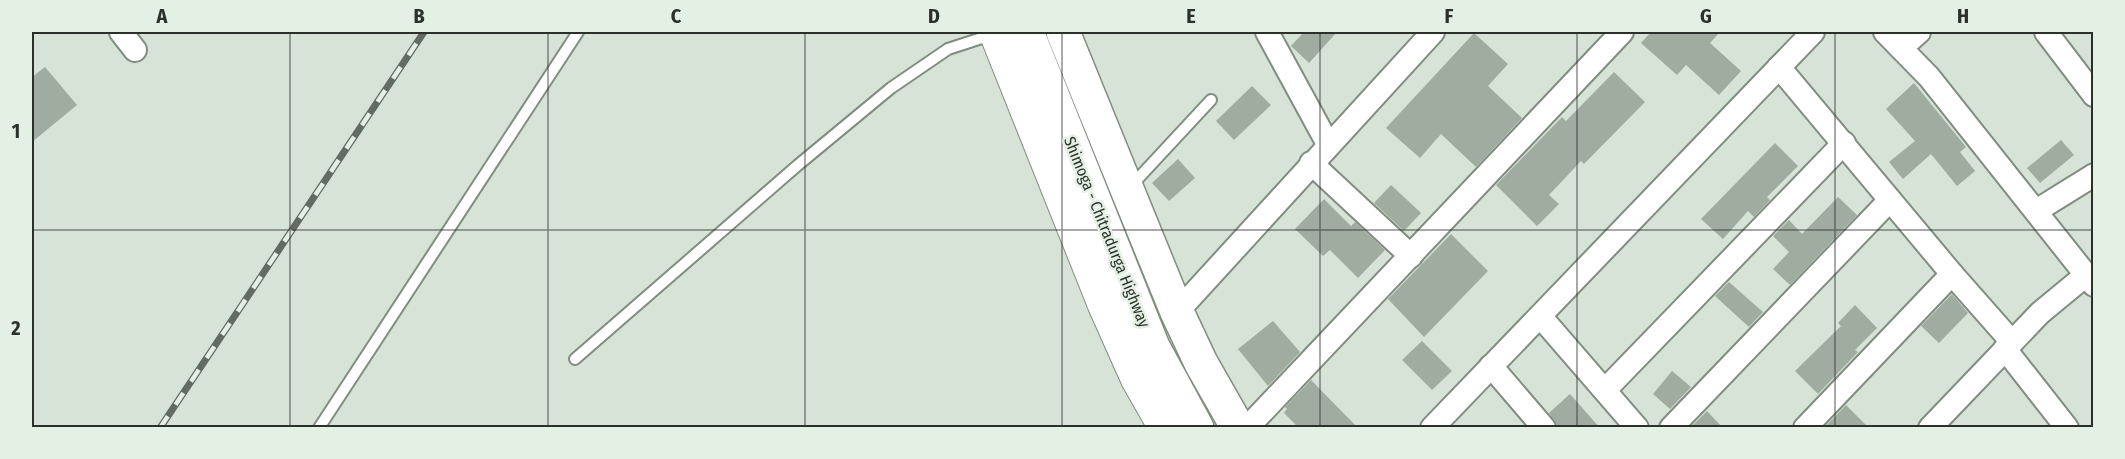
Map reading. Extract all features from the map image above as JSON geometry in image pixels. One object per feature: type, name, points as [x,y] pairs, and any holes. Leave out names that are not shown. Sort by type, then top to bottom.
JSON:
[{"type":"main road","name":"Shimoga - Chitradurga Highway","points":[[1006,32],[1153,347],[1197,428]]},
{"type":"main road","points":[[1063,32],[1177,312],[1201,363],[1238,428]]},
{"type":"street","points":[[120,32],[135,50]]},
{"type":"street","points":[[1006,32],[1104,305],[1137,379],[1165,428]]},
{"type":"street","points":[[1267,32],[1328,144]]},
{"type":"street","points":[[1177,312],[1328,144],[1433,32]]},
{"type":"street","points":[[1247,428],[1622,32]]},
{"type":"street","points":[[1432,428],[1813,32]]},
{"type":"street","points":[[1885,32],[1929,77],[2090,280],[2040,313],[2009,345],[1941,424]]},
{"type":"street","points":[[1901,48],[1918,32]]},
{"type":"street","points":[[2046,32],[2094,95]]},
{"type":"street","points":[[1779,66],[2009,345],[2067,428]]},
{"type":"street","points":[[1605,390],[1844,143]]},
{"type":"street","points":[[1311,163],[1411,256]]},
{"type":"street","points":[[2036,212],[2094,175]]},
{"type":"street","points":[[1671,428],[1890,200]]},
{"type":"street","points":[[1805,428],[1952,274]]},
{"type":"street","points":[[1540,316],[1637,428]]},
{"type":"street","points":[[1491,366],[1544,428]]},
{"type":"lane","points":[[319,428],[578,32]]},
{"type":"lane","points":[[575,359],[798,165],[891,88],[948,49],[1006,32]]},
{"type":"lane","points":[[1128,189],[1211,100]]},
{"type":"building","points":[[1304,32],[1337,32],[1309,63],[1291,46]]},
{"type":"building","points":[[1651,32],[1720,32],[1710,43],[1741,71],[1719,95],[1686,65],[1677,75],[1641,43]]},
{"type":"building","points":[[1474,33],[1508,64],[1488,86],[1522,118],[1476,167],[1441,134],[1420,158],[1386,128]]},
{"type":"building","points":[[45,67],[77,105],[32,142],[32,77]]},
{"type":"building","points":[[1614,72],[1645,102],[1584,164],[1581,161],[1549,195],[1559,204],[1537,226],[1496,185],[1562,117],[1566,121]]},
{"type":"building","points":[[1914,83],[1966,147],[1960,152],[1975,171],[1957,186],[1931,154],[1903,179],[1889,162],[1915,141],[1886,109]]},
{"type":"building","points":[[1252,86],[1271,105],[1234,140],[1216,121]]},
{"type":"building","points":[[2061,140],[2074,155],[2040,183],[2027,168]]},
{"type":"building","points":[[1775,143],[1798,166],[1767,197],[1770,200],[1754,217],[1748,211],[1723,239],[1701,219]]},
{"type":"building","points":[[1178,159],[1195,178],[1169,201],[1152,183]]},
{"type":"building","points":[[1391,185],[1421,213],[1404,231],[1374,203]]},
{"type":"building","points":[[1838,197],[1857,215],[1790,285],[1773,269],[1789,252],[1773,236],[1789,220],[1802,234]]},
{"type":"building","points":[[1324,199],[1351,226],[1355,222],[1385,250],[1358,278],[1330,250],[1323,256],[1295,229]]},
{"type":"building","points":[[1451,234],[1488,271],[1424,337],[1388,299]]},
{"type":"building","points":[[1729,282],[1763,312],[1749,327],[1715,296]]},
{"type":"building","points":[[1952,294],[1968,313],[1939,343],[1921,326]]},
{"type":"building","points":[[1855,305],[1877,328],[1855,350],[1858,352],[1818,394],[1795,371],[1841,326],[1838,323]]},
{"type":"building","points":[[1273,321],[1300,352],[1268,386],[1238,349]]},
{"type":"building","points":[[1422,341],[1452,371],[1432,390],[1402,360]]},
{"type":"building","points":[[1672,371],[1691,387],[1670,409],[1653,394]]},
{"type":"building","points":[[1311,380],[1358,428],[1299,428],[1284,413],[1287,409],[1285,407]]},
{"type":"building","points":[[1570,394],[1600,428],[1557,426],[1549,413]]},
{"type":"building","points":[[1846,405],[1869,428],[1824,428]]},
{"type":"building","points":[[1707,411],[1723,428],[1691,427]]},
{"type":"railway","points":[[160,428],[424,32]]}]
